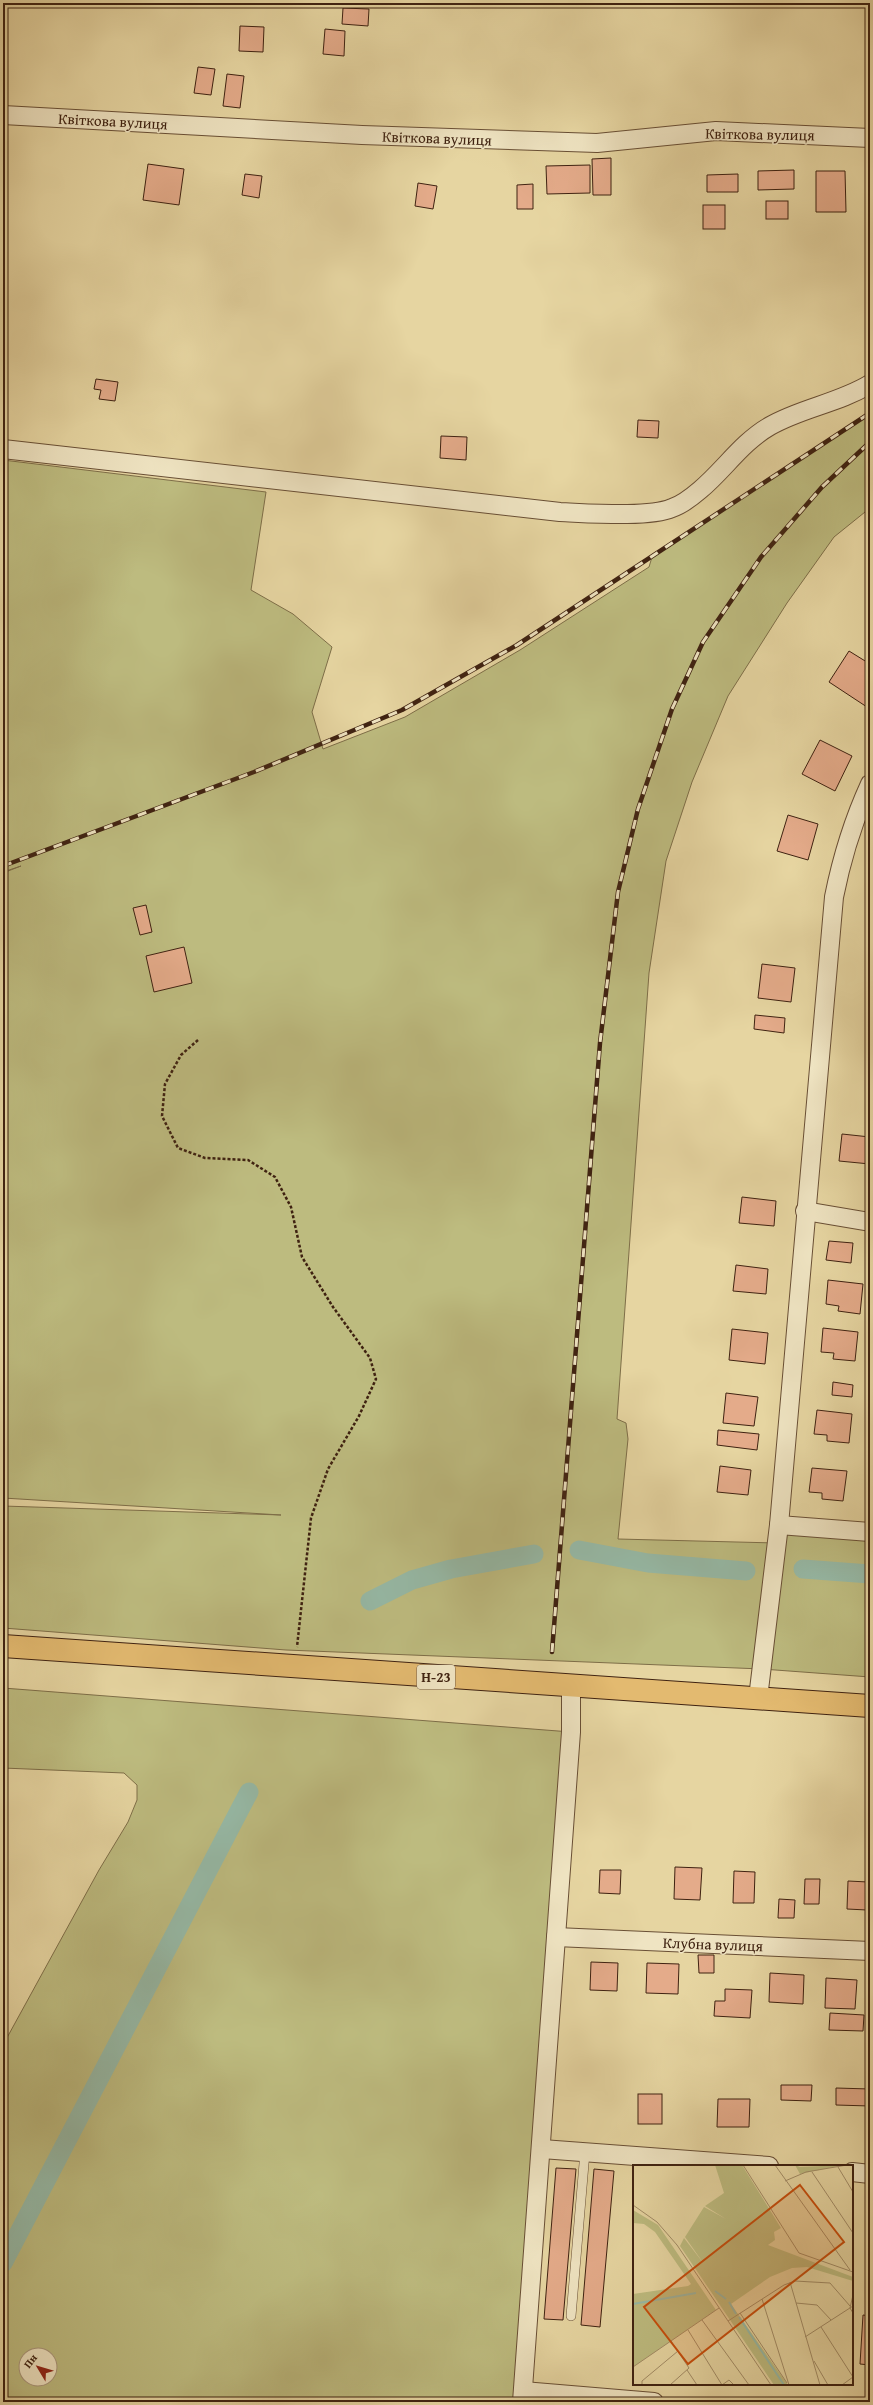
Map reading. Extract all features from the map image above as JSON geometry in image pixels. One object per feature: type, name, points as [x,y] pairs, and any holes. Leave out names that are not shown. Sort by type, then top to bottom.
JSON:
[{"type":"main road","name":"Н-23","points":[[3,1646],[571,1687],[870,1706]]},
{"type":"street","name":"Квіткова вулиця","points":[[3,115],[362,135],[597,143],[716,131],[870,138]]},
{"type":"street","points":[[3,449],[560,512],[620,514],[648,512],[672,508],[700,490],[755,437],[770,426],[808,409],[843,398],[870,384]]},
{"type":"street","points":[[758,1698],[779,1525],[805,1211],[834,897],[844,849],[862,820],[870,784]]},
{"type":"street","points":[[805,1211],[870,1222]]},
{"type":"street","points":[[779,1525],[870,1532]]},
{"type":"street","points":[[571,1687],[571,1732],[523,2397],[654,2402]]},
{"type":"street","name":"Клубна вулиця","points":[[556,1937],[870,1951]]},
{"type":"street","points":[[542,2149],[756,2165]]},
{"type":"street","points":[[853,2172],[870,2174]]},
{"type":"lane","points":[[571,2316],[585,2152]]},
{"type":"path","points":[[198,1040],[181,1055],[165,1084],[162,1116],[178,1148],[205,1158],[248,1160],[275,1177],[291,1207],[302,1257],[333,1307],[370,1358],[376,1379],[359,1416],[328,1469],[311,1518],[295,1667]]},
{"type":"shaded area","points":[[870,413],[870,508],[834,537],[787,603],[728,696],[692,782],[666,861],[649,973],[617,1419],[626,1423],[628,1439],[618,1539],[776,1543],[779,1525],[870,1532],[870,1677],[762,1669],[286,1650],[3,1628],[3,1506],[281,1515],[3,1498],[3,873],[21,866],[3,872],[3,460],[266,492],[251,590],[293,614],[332,647],[312,712],[323,749],[405,717],[520,650],[649,567],[652,557]]},
{"type":"shaded area","points":[[3,1688],[571,1732],[522,2402],[3,2402],[3,2045],[99,1870],[128,1822],[137,1800],[137,1785],[124,1773],[3,1768]]},
{"type":"building","points":[[343,8],[369,9],[368,26],[342,24]]},
{"type":"building","points":[[240,26],[264,27],[263,52],[239,51]]},
{"type":"building","points":[[325,29],[345,31],[344,56],[323,54]]},
{"type":"building","points":[[198,67],[215,69],[211,95],[194,93]]},
{"type":"building","points":[[227,74],[244,76],[240,108],[223,106]]},
{"type":"building","points":[[611,158],[611,195],[593,195],[592,159]]},
{"type":"building","points":[[148,164],[184,169],[179,205],[143,200]]},
{"type":"building","points":[[590,165],[590,193],[547,194],[546,166]]},
{"type":"building","points":[[794,170],[794,189],[758,190],[758,171]]},
{"type":"building","points":[[816,171],[845,171],[846,212],[816,212]]},
{"type":"building","points":[[245,174],[262,176],[259,198],[242,195]]},
{"type":"building","points":[[738,174],[738,192],[707,192],[707,175]]},
{"type":"building","points":[[418,183],[437,186],[433,209],[415,206]]},
{"type":"building","points":[[533,184],[533,209],[517,209],[517,185]]},
{"type":"building","points":[[766,201],[788,201],[788,219],[766,219]]},
{"type":"building","points":[[703,205],[725,205],[725,229],[703,229]]},
{"type":"building","points":[[96,379],[118,382],[115,401],[99,399],[101,390],[94,389]]},
{"type":"building","points":[[638,420],[659,421],[658,438],[637,437]]},
{"type":"building","points":[[441,436],[467,437],[466,460],[440,458]]},
{"type":"building","points":[[849,651],[870,664],[870,709],[829,682]]},
{"type":"building","points":[[820,740],[852,756],[835,791],[802,774]]},
{"type":"building","points":[[788,815],[818,824],[808,860],[777,851]]},
{"type":"building","points":[[146,905],[152,932],[140,935],[133,908]]},
{"type":"building","points":[[184,947],[192,983],[154,992],[146,956]]},
{"type":"building","points":[[762,964],[795,968],[791,1002],[758,998]]},
{"type":"building","points":[[755,1015],[785,1018],[784,1033],[754,1029]]},
{"type":"building","points":[[842,1134],[870,1137],[870,1164],[839,1161]]},
{"type":"building","points":[[742,1197],[776,1201],[774,1226],[739,1223]]},
{"type":"building","points":[[829,1241],[853,1243],[851,1263],[826,1260]]},
{"type":"building","points":[[736,1265],[768,1269],[766,1294],[733,1291]]},
{"type":"building","points":[[828,1280],[863,1284],[860,1314],[838,1311],[839,1306],[826,1304]]},
{"type":"building","points":[[823,1328],[858,1332],[855,1361],[833,1359],[834,1353],[821,1352]]},
{"type":"building","points":[[732,1329],[768,1333],[765,1364],[729,1360]]},
{"type":"building","points":[[833,1382],[853,1385],[852,1397],[832,1395]]},
{"type":"building","points":[[726,1393],[758,1397],[754,1426],[723,1423]]},
{"type":"building","points":[[817,1410],[852,1414],[849,1443],[827,1441],[827,1435],[814,1434]]},
{"type":"building","points":[[718,1430],[759,1434],[757,1450],[717,1445]]},
{"type":"building","points":[[720,1466],[751,1470],[748,1495],[717,1492]]},
{"type":"building","points":[[812,1468],[847,1471],[843,1501],[822,1499],[822,1493],[809,1492]]},
{"type":"building","points":[[675,1867],[702,1868],[700,1900],[674,1899]]},
{"type":"building","points":[[600,1870],[621,1870],[620,1894],[599,1893]]},
{"type":"building","points":[[734,1871],[755,1872],[754,1903],[733,1903]]},
{"type":"building","points":[[805,1879],[820,1879],[819,1904],[804,1904]]},
{"type":"building","points":[[848,1881],[868,1882],[867,1910],[847,1909]]},
{"type":"building","points":[[779,1899],[795,1900],[794,1918],[778,1918]]},
{"type":"building","points":[[698,1955],[714,1955],[714,1973],[699,1973]]},
{"type":"building","points":[[591,1962],[618,1963],[617,1991],[590,1990]]},
{"type":"building","points":[[647,1963],[679,1964],[678,1994],[646,1993]]},
{"type":"building","points":[[770,1973],[804,1975],[803,2004],[769,2002]]},
{"type":"building","points":[[826,1978],[857,1980],[855,2009],[825,2008]]},
{"type":"building","points":[[725,1989],[752,1990],[750,2018],[714,2016],[715,2001],[725,2001]]},
{"type":"building","points":[[830,2013],[864,2015],[863,2031],[829,2030]]},
{"type":"building","points":[[781,2085],[812,2085],[811,2101],[781,2100]]},
{"type":"building","points":[[836,2088],[870,2089],[870,2106],[836,2105]]},
{"type":"building","points":[[638,2094],[662,2094],[662,2124],[638,2124]]},
{"type":"building","points":[[718,2099],[750,2099],[749,2127],[717,2127]]},
{"type":"building","points":[[556,2168],[576,2169],[563,2320],[544,2319]]},
{"type":"building","points":[[594,2169],[614,2171],[600,2327],[581,2325]]},
{"type":"building","points":[[870,2217],[870,2248],[868,2248]]},
{"type":"building","points":[[863,2315],[870,2316],[870,2365],[860,2364]]},
{"type":"waterway","points":[[579,1550],[648,1563],[746,1571]]},
{"type":"waterway","points":[[370,1601],[412,1580],[451,1569],[534,1554]]},
{"type":"waterway","points":[[803,1569],[870,1574]]},
{"type":"waterway","points":[[3,2263],[249,1792]]},
{"type":"railway","points":[[3,866],[254,772],[402,710],[517,645],[870,413]]},
{"type":"railway","points":[[552,1652],[600,1043],[618,892],[638,809],[672,709],[703,642],[761,557],[822,487],[870,442]]}]
